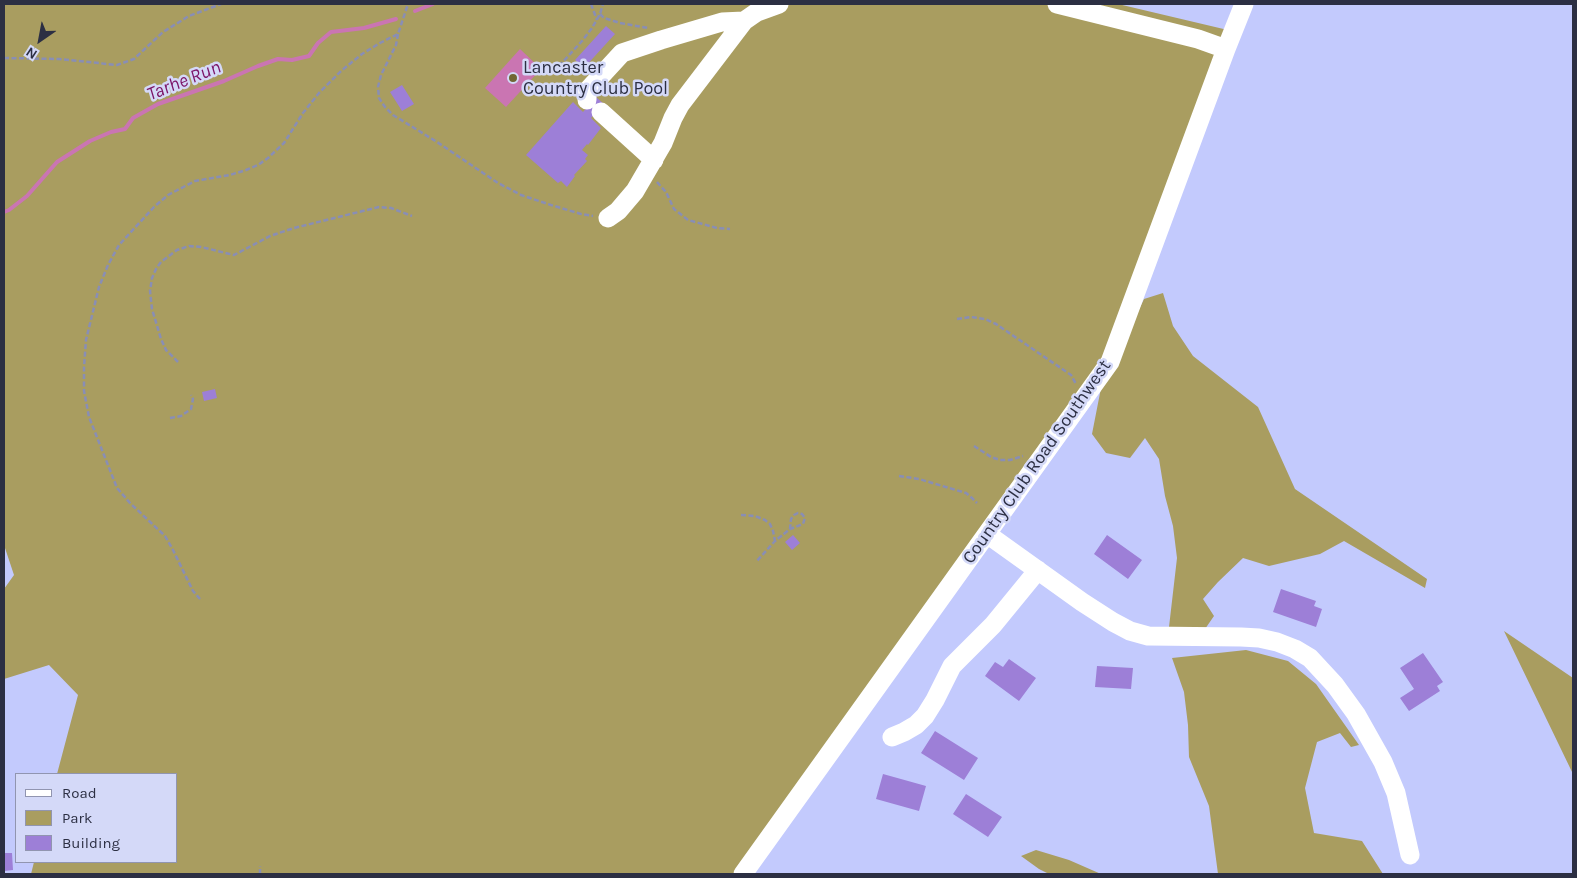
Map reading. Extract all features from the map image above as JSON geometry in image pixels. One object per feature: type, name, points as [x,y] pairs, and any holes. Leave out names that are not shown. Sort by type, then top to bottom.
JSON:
[{"type":"street","points":[[608,218],[618,211],[635,190],[666,137],[672,118],[680,105],[744,22],[757,12],[779,4]]},
{"type":"street","points":[[1057,4],[1198,39],[1226,49]]},
{"type":"street","name":"Country Club Road Southwest","points":[[743,874],[1110,362],[1244,4]]},
{"type":"street","points":[[650,167],[594,106],[587,91],[622,54],[722,22],[744,22]]},
{"type":"street","points":[[987,534],[1114,622],[1130,630],[1148,636],[1259,638],[1278,642],[1310,658],[1335,685],[1356,714],[1383,762],[1396,793],[1410,855]]},
{"type":"street","points":[[892,737],[916,725],[925,716],[952,666],[993,625],[1038,570]]},
{"type":"path","points":[[4,58],[59,59],[117,65],[134,59],[163,32],[189,16],[221,4]]},
{"type":"path","points":[[408,4],[396,45],[381,75],[378,87],[379,98],[385,107],[393,115],[513,191],[581,214],[608,218]]},
{"type":"path","points":[[591,4],[597,20]]},
{"type":"path","points":[[559,66],[582,41],[597,20],[603,4]]},
{"type":"path","points":[[600,14],[620,23],[654,30],[661,40]]},
{"type":"path","points":[[200,599],[193,591],[165,536],[117,488],[89,416],[84,391],[86,340],[99,288],[108,264],[119,245],[154,207],[168,195],[195,182],[246,170],[268,158],[284,142],[303,112],[341,71],[362,54],[398,34]]},
{"type":"path","points":[[650,167],[674,209],[688,220],[730,229]]},
{"type":"path","points":[[178,362],[166,350],[161,339],[152,309],[150,291],[152,278],[161,262],[176,250],[189,246],[201,246],[234,255],[270,236],[294,228],[379,207],[391,208],[412,216]]},
{"type":"path","points":[[957,319],[971,317],[984,319],[996,324],[1071,375],[1076,385],[1075,390]]},
{"type":"path","points":[[170,418],[181,416],[191,409],[193,399],[191,395]]},
{"type":"path","points":[[974,446],[991,457],[1000,460],[1010,460],[1027,454]]},
{"type":"path","points":[[899,476],[919,479],[966,493],[976,503]]},
{"type":"path","points":[[756,562],[790,529],[803,524],[805,518],[802,514],[794,515],[791,519],[790,529]]},
{"type":"path","points":[[741,515],[755,516],[765,520],[770,524],[776,541]]},
{"type":"path","points":[[260,866],[260,874]]},
{"type":"green space","points":[[4,4],[1118,4],[1232,31],[1110,362],[743,874],[31,874],[34,863],[178,863],[178,773],[57,773],[78,695],[49,665],[4,679],[4,589],[14,575],[4,545]]},
{"type":"green space","points":[[1163,293],[1173,326],[1193,356],[1258,407],[1295,489],[1427,579],[1425,588],[1344,541],[1320,554],[1269,566],[1243,558],[1203,599],[1214,616],[1205,629],[1169,627],[1177,558],[1173,526],[1165,496],[1159,459],[1145,438],[1130,458],[1106,453],[1092,434],[1101,388],[1144,299]]},
{"type":"green space","points":[[1504,631],[1573,678],[1573,774]]},
{"type":"green space","points":[[1246,650],[1288,661],[1316,684],[1359,745],[1351,747],[1340,733],[1317,742],[1305,788],[1314,833],[1362,841],[1383,874],[1218,874],[1209,806],[1189,757],[1184,692],[1172,658]]},
{"type":"green space","points":[[1036,850],[1069,860],[1101,874],[1049,874],[1021,856]]},
{"type":"shaded area","name":"Lancaster Country Club Pool","points":[[520,49],[541,69],[506,107],[485,88]]},
{"type":"building","points":[[606,26],[615,34],[584,68],[575,60]]},
{"type":"building","points":[[402,85],[414,104],[402,111],[390,92]]},
{"type":"building","points":[[596,97],[604,104],[591,118],[601,128],[582,150],[588,155],[585,159],[587,161],[574,175],[567,187],[561,181],[558,183],[526,155],[573,102],[583,112]]},
{"type":"building","points":[[215,389],[217,398],[204,401],[202,392]]},
{"type":"building","points":[[793,535],[800,543],[792,550],[785,542]]},
{"type":"building","points":[[1107,535],[1142,560],[1128,579],[1094,554]]},
{"type":"building","points":[[1281,589],[1316,601],[1314,606],[1322,609],[1316,627],[1273,612]]},
{"type":"building","points":[[1423,653],[1443,682],[1437,686],[1440,691],[1409,711],[1400,698],[1414,689],[1400,668]]},
{"type":"building","points":[[1009,659],[1036,678],[1019,701],[985,676],[995,662],[1003,667]]},
{"type":"building","points":[[1097,666],[1133,668],[1131,689],[1095,687]]},
{"type":"building","points":[[935,731],[978,758],[964,780],[921,753]]},
{"type":"building","points":[[883,774],[926,786],[919,811],[876,799]]},
{"type":"building","points":[[966,794],[1002,817],[988,837],[953,814]]},
{"type":"building","points":[[4,853],[12,853],[13,870],[4,871]]},
{"type":"waterway","name":"Tarhe Run","points":[[415,11],[433,4]]},
{"type":"waterway","name":"Tarhe Run","points":[[4,212],[27,196],[57,162],[90,141],[111,132],[125,129],[133,118],[158,104],[224,81],[278,59],[292,60],[309,56],[318,43],[331,32],[364,28],[396,19]]},
{"type":"place","name":"Lancaster Country Club Pool","points":[[513,78]]}]
